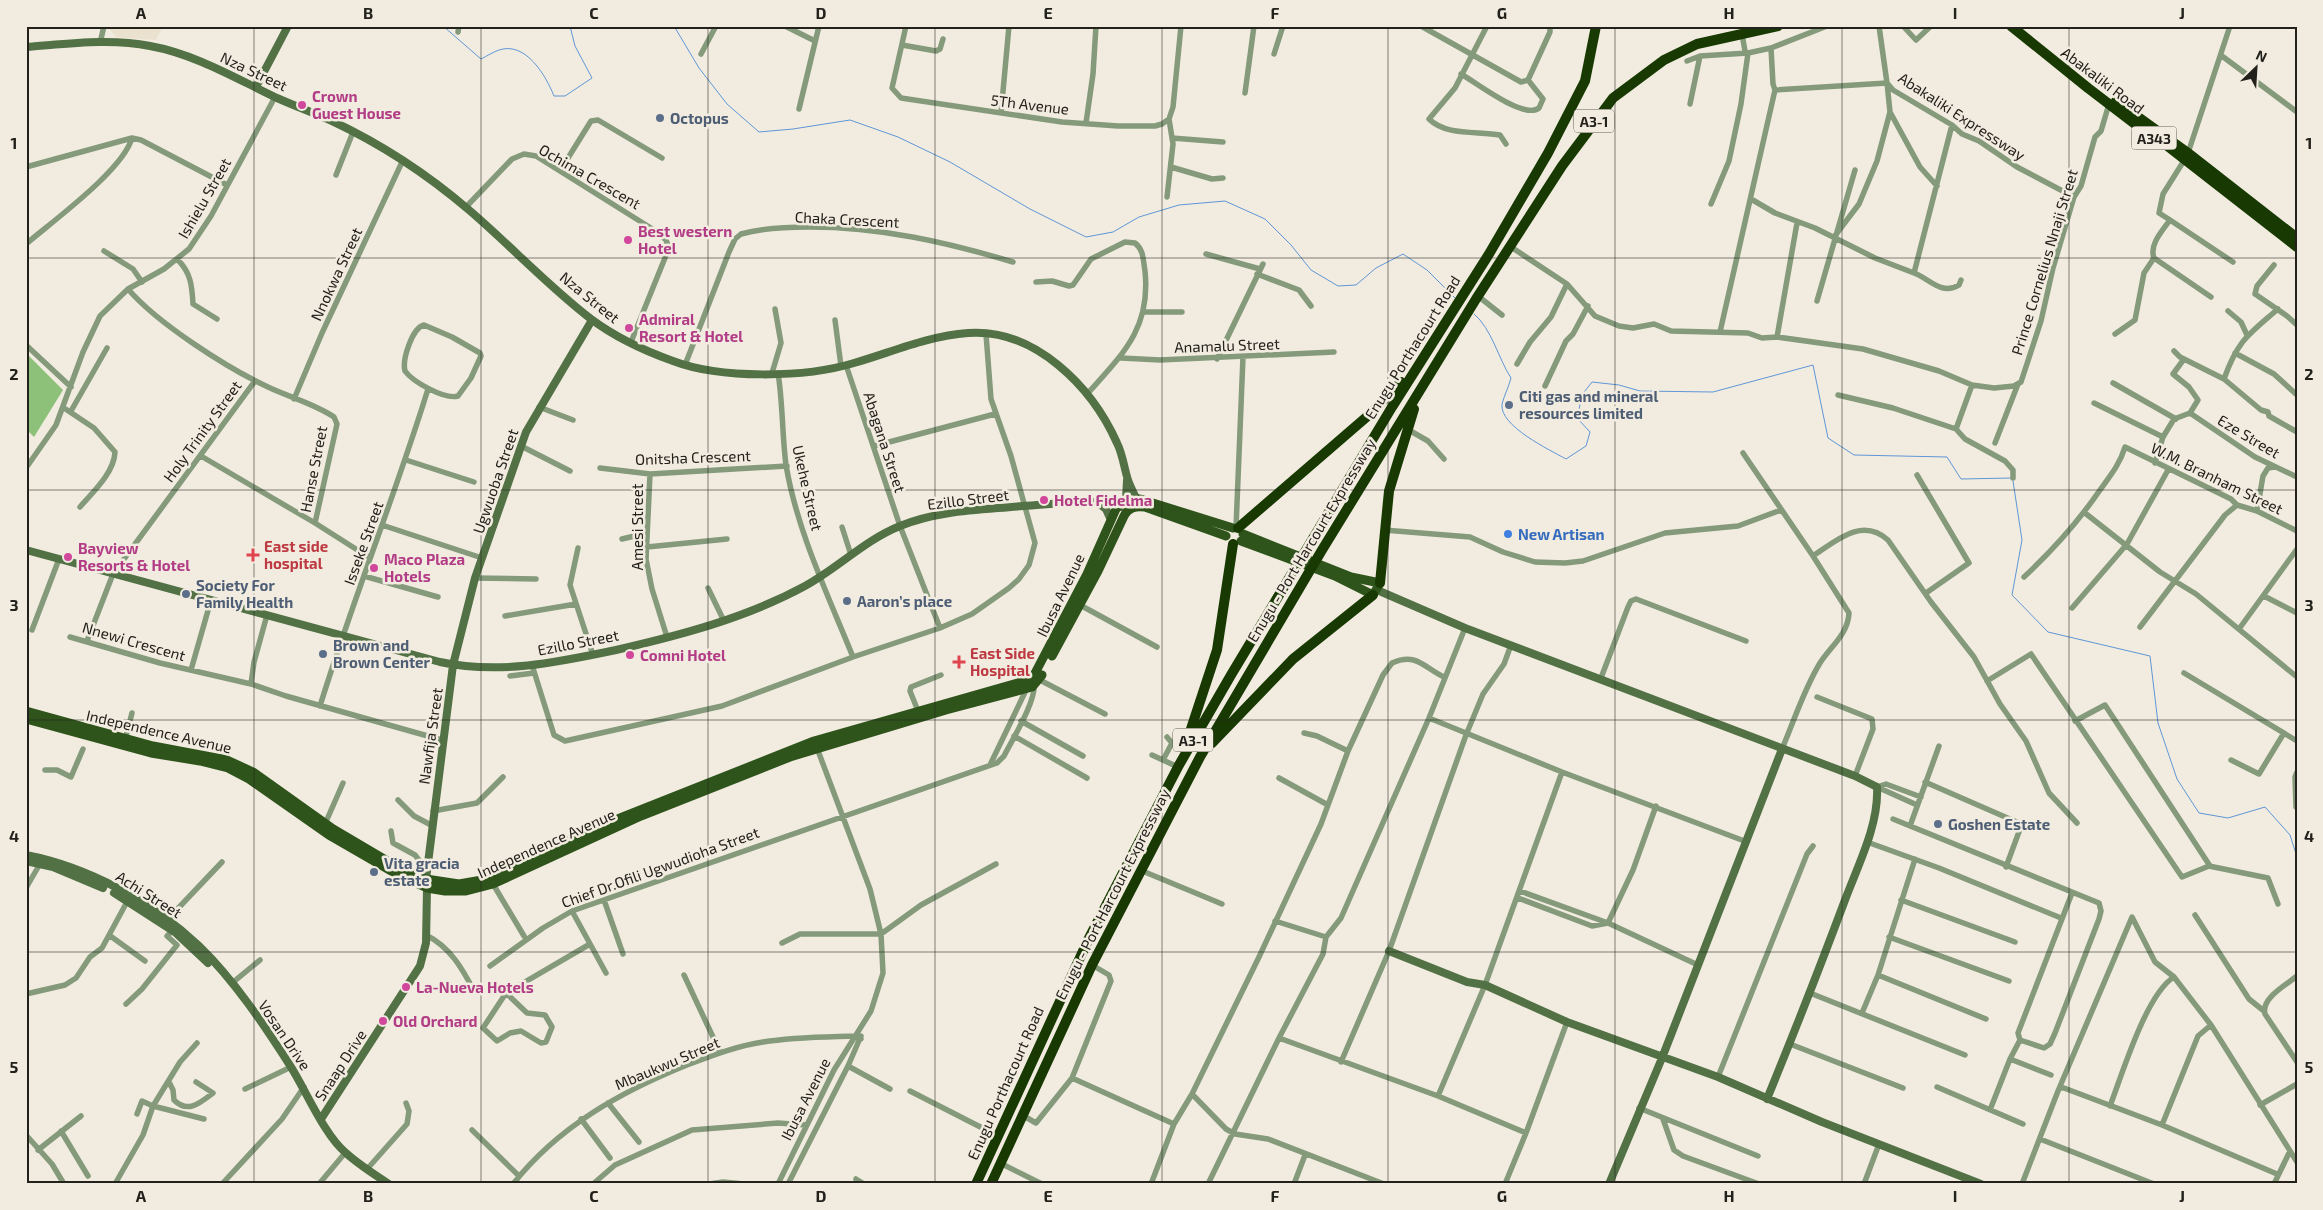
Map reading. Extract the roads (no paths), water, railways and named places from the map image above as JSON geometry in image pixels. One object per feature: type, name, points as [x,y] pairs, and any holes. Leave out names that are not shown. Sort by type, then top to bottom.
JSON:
[{"type":"highway","name":"Enugu Porthacourt Road","points":[[976,1184],[1089,938],[1179,766],[1231,675],[1419,363],[1505,228],[1578,97],[1590,63],[1596,26]]},
{"type":"highway","name":"Enugu - Port Harcourt Expressway","points":[[991,1184],[1092,965],[1200,757],[1298,589],[1460,325],[1562,166],[1613,98],[1644,74],[1682,50],[1697,44],[1778,26]]},
{"type":"highway","name":"Abakaliki Road","points":[[2012,26],[2109,104],[2186,156],[2296,235]]},
{"type":"highway","name":"Abakaliki Road","points":[[2022,26],[2297,247]]},
{"type":"highway","points":[[1179,766],[1217,650],[1236,534],[1370,414],[1419,363]]},
{"type":"highway","points":[[1200,757],[1293,659],[1377,590],[1389,491],[1417,396]]},
{"type":"main road","name":"Ezillo Street","points":[[1130,505],[1236,534],[1377,590]]},
{"type":"main road","name":"Ibusa Avenue","points":[[1033,682],[1087,574],[1111,520],[1130,505]]},
{"type":"main road","name":"Ibusa Avenue","points":[[1033,682],[1080,605],[1130,505]]},
{"type":"main road","name":"Ezillo Street","points":[[1328,571],[1377,590]]},
{"type":"main road","name":"Independence Avenue","points":[[906,718],[918,711],[1033,682]]},
{"type":"main road","name":"Independence Avenue","points":[[426,883],[451,884],[482,880],[615,820],[720,776],[816,745],[1033,682]]},
{"type":"main road","name":"Independence Avenue","points":[[26,711],[64,727],[152,750],[201,757],[220,765],[237,768],[329,829],[375,863],[446,891],[466,891],[493,884],[656,810],[816,745]]},
{"type":"main road","name":"Independence Avenue","points":[[26,719],[125,740],[152,750]]},
{"type":"street","points":[[100,43],[104,26]]},
{"type":"street","points":[[256,87],[288,26]]},
{"type":"street","points":[[701,54],[716,26]]},
{"type":"street","points":[[786,26],[815,42]]},
{"type":"street","points":[[799,109],[819,26]]},
{"type":"street","points":[[906,26],[902,45],[936,52],[940,50],[943,39]]},
{"type":"street","points":[[1001,113],[1009,26]]},
{"type":"street","points":[[1086,123],[1093,74],[1096,26]]},
{"type":"street","points":[[1167,197],[1172,138],[1169,118],[1175,92],[1181,26]]},
{"type":"street","points":[[1245,93],[1254,26]]},
{"type":"street","points":[[1274,54],[1283,26]]},
{"type":"street","points":[[1421,26],[1517,81],[1528,80]]},
{"type":"street","points":[[1486,26],[1455,88],[1429,117],[1434,124],[1453,130],[1500,135],[1506,144]]},
{"type":"street","points":[[1528,80],[1550,32],[1550,26]]},
{"type":"street","points":[[1687,61],[1700,56],[1748,53],[1771,48],[1827,26]]},
{"type":"street","name":"Abakaliki Expressway","points":[[1879,26],[1887,83],[1914,105],[1952,125],[1962,134],[1979,141],[2017,167],[2074,197]]},
{"type":"street","points":[[1903,26],[1916,40],[1931,26]]},
{"type":"street","points":[[2230,26],[2222,56],[2186,156],[2163,194],[2158,214],[2233,262]]},
{"type":"street","points":[[1711,204],[1729,161],[1741,104],[1748,53],[1745,51],[1742,34]]},
{"type":"street","name":"Nza Street","points":[[26,46],[118,41],[169,50],[256,87],[353,132],[403,160],[466,207],[592,320],[631,342],[685,365],[724,373],[776,373],[844,366],[925,340],[967,333],[986,334],[1015,341],[1042,354],[1065,370],[1088,393],[1119,446],[1125,464],[1130,505]]},
{"type":"street","name":"5Th Avenue","points":[[902,45],[892,88],[902,98],[1062,122],[1144,127],[1155,126],[1169,118]]},
{"type":"street","points":[[1720,332],[1776,90],[1773,84],[1771,48]]},
{"type":"street","points":[[1690,104],[1700,56]]},
{"type":"street","points":[[2222,56],[2297,112]]},
{"type":"street","points":[[1462,74],[1504,101],[1518,108],[1534,111],[1539,108],[1543,99],[1528,80]]},
{"type":"street","points":[[1776,90],[1887,83],[1890,112],[1877,161],[1858,204],[1834,237]]},
{"type":"street","name":"Ishielu Street","points":[[26,468],[51,434],[64,408],[83,352],[100,316],[128,289],[178,260],[204,228],[275,97]]},
{"type":"street","name":"Prince Cornelius Nnaji Street","points":[[1995,444],[2036,340],[2074,197],[2081,186],[2095,137],[2101,131],[2109,104]]},
{"type":"street","points":[[1890,112],[1920,167],[1937,186]]},
{"type":"street","points":[[557,168],[568,158],[591,121],[598,120],[662,158]]},
{"type":"street","points":[[1914,273],[1952,125]]},
{"type":"street","points":[[336,175],[353,132]]},
{"type":"street","points":[[26,167],[132,138],[141,140],[227,185]]},
{"type":"street","points":[[26,244],[101,180],[122,157],[132,138]]},
{"type":"street","points":[[1172,138],[1223,142]]},
{"type":"street","name":"Ochima Crescent","points":[[466,207],[512,159],[518,155],[530,154],[557,168],[640,220],[668,244],[669,248],[631,342]]},
{"type":"street","name":"Nnokwa Street","points":[[294,399],[322,333],[403,160]]},
{"type":"street","points":[[1171,167],[1212,179],[1223,178]]},
{"type":"street","points":[[1817,301],[1834,237],[1855,170]]},
{"type":"street","points":[[1751,199],[1797,223],[1834,237],[1859,250],[1914,273],[1937,286],[1948,289],[1959,285],[1962,280]]},
{"type":"street","points":[[2115,334],[2135,320],[2144,273],[2154,258],[2153,247],[2170,220]]},
{"type":"street","points":[[1777,337],[1797,223]]},
{"type":"street","name":"Chaka Crescent","points":[[685,365],[729,252],[735,239],[741,234],[794,227],[872,230],[916,236],[1013,262]]},
{"type":"street","points":[[1036,282],[1052,281],[1069,286],[1073,285],[1091,259],[1130,241],[1140,247],[1143,253],[1146,282],[1143,312],[1135,336],[1121,358],[1088,393]]},
{"type":"street","points":[[1511,247],[1567,284],[1599,318],[1625,328],[1654,324],[1671,331],[1748,333],[1762,338],[1777,337],[1863,350],[1938,371],[1972,385],[1994,388],[2018,384]]},
{"type":"street","points":[[104,251],[132,268],[142,282]]},
{"type":"street","points":[[1206,254],[1260,269],[1299,290],[1311,306]]},
{"type":"street","points":[[2154,258],[2211,297]]},
{"type":"street","points":[[178,260],[186,268],[190,276],[193,304],[218,319]]},
{"type":"street","points":[[2274,265],[2254,290],[2255,294],[2278,309],[2297,325]]},
{"type":"street","points":[[1217,358],[1260,269]]},
{"type":"street","points":[[1517,364],[1530,342],[1551,317],[1567,284]]},
{"type":"street","name":"Holy Trinity Street","points":[[87,641],[113,574],[254,381],[149,310],[128,289]]},
{"type":"street","points":[[1477,298],[1502,315]]},
{"type":"street","points":[[1545,386],[1566,341],[1573,334],[1588,306]]},
{"type":"street","points":[[2224,379],[2231,358],[2247,335],[2278,309]]},
{"type":"street","points":[[774,310],[781,343],[776,373]]},
{"type":"street","points":[[1143,312],[1182,312]]},
{"type":"street","points":[[2228,312],[2241,322],[2247,335]]},
{"type":"street","name":"Ugwuoba Street","points":[[453,665],[475,578],[521,446],[539,407],[592,320]]},
{"type":"street","name":"Abagana Street","points":[[835,320],[844,366],[874,446],[900,526],[940,628]]},
{"type":"street","points":[[421,326],[437,330],[478,350],[481,356],[471,378],[458,396],[450,397],[428,389],[407,375],[404,367],[414,336],[421,326]]},
{"type":"street","points":[[510,676],[533,669],[554,735],[565,741],[678,718],[722,706],[853,656],[940,628],[984,608],[1024,572],[1031,559],[1035,543],[1011,456],[991,399],[986,334]]},
{"type":"street","points":[[26,345],[71,388]]},
{"type":"street","points":[[71,411],[107,348]]},
{"type":"street","points":[[2174,351],[2184,359],[2224,379],[2261,410],[2268,412],[2269,416],[2297,432]]},
{"type":"street","name":"Anamalu Street","points":[[1121,358],[1160,360],[1334,352]]},
{"type":"street","points":[[2235,353],[2274,374],[2297,395]]},
{"type":"street","points":[[1236,534],[1243,357]]},
{"type":"street","points":[[2155,463],[2163,437],[2174,419],[2190,413],[2198,400],[2173,374],[2184,359]]},
{"type":"street","name":"Ukehe Street","points":[[776,373],[786,466],[800,518],[821,577],[853,656]]},
{"type":"street","name":"Hanse Street","points":[[254,381],[331,415],[337,424],[315,523]]},
{"type":"street","points":[[2113,382],[2176,419]]},
{"type":"street","points":[[1956,429],[1972,385]]},
{"type":"street","name":"Isseke Street","points":[[320,706],[341,636],[406,460],[428,389]]},
{"type":"street","points":[[1838,395],[1893,408],[1956,429],[1965,439],[2005,461],[2013,470],[2013,478]]},
{"type":"street","points":[[2094,403],[2163,437]]},
{"type":"street","points":[[539,407],[572,420]]},
{"type":"street","points":[[64,408],[94,428],[115,452],[115,460],[108,472],[80,507]]},
{"type":"street","name":"Eze Street","points":[[2190,413],[2200,418],[2220,435],[2275,467],[2297,477]]},
{"type":"street","points":[[874,446],[995,414]]},
{"type":"street","points":[[1407,428],[1428,441],[1444,459]]},
{"type":"street","points":[[521,446],[570,471]]},
{"type":"street","name":"W.M. Branham Street","points":[[2085,513],[2114,470],[2126,447],[2168,470],[2231,499],[2237,505],[2257,511],[2297,531]]},
{"type":"street","points":[[1611,1183],[1639,1108],[1662,1058],[1782,749],[1820,663],[1836,644],[1848,623],[1849,613],[1743,453]]},
{"type":"street","points":[[201,456],[315,523],[370,558]]},
{"type":"street","points":[[406,460],[474,482]]},
{"type":"street","name":"Onitsha Crescent","points":[[600,468],[650,474],[786,466]]},
{"type":"street","points":[[2257,511],[2263,476],[2268,468],[2275,467]]},
{"type":"street","points":[[2072,608],[2127,544],[2168,470]]},
{"type":"street","name":"Amesi Street","points":[[650,474],[647,533],[648,575],[667,637]]},
{"type":"street","points":[[1917,475],[1969,563],[1926,593]]},
{"type":"street","points":[[1097,502],[1108,512],[1111,520]]},
{"type":"street","name":"Ezillo Street","points":[[26,550],[453,665],[533,669],[667,637],[724,621],[763,606],[821,577],[869,542],[900,526],[923,518],[949,513],[1025,506],[1097,502],[1130,505]]},
{"type":"street","points":[[2140,627],[2225,515],[2237,505]]},
{"type":"street","points":[[1384,530],[1470,537],[1503,552],[1535,562],[1557,564],[1583,561],[1665,533],[1738,526],[1781,510]]},
{"type":"street","points":[[2024,576],[2047,555],[2085,513],[2127,544],[2160,572],[2196,594],[2297,677]]},
{"type":"street","points":[[382,525],[482,558]]},
{"type":"street","points":[[842,527],[851,555]]},
{"type":"street","points":[[1813,556],[1843,536],[1866,528],[1881,533],[1888,540],[1974,657],[2006,715],[2018,727],[2026,741],[2049,793],[2078,823]]},
{"type":"street","points":[[622,539],[647,533]]},
{"type":"street","points":[[647,547],[726,539]]},
{"type":"street","points":[[578,548],[570,585],[592,655]]},
{"type":"street","points":[[2239,629],[2297,548]]},
{"type":"street","points":[[32,630],[59,559]]},
{"type":"street","points":[[364,576],[438,597]]},
{"type":"street","points":[[475,578],[536,578]]},
{"type":"street","points":[[708,588],[724,621]]},
{"type":"street","points":[[1377,590],[1466,628],[1855,776],[1917,805]]},
{"type":"street","points":[[2264,596],[2297,613]]},
{"type":"street","points":[[1601,678],[1628,607],[1631,601],[1636,599],[1746,641]]},
{"type":"street","name":"Nnewi Crescent","points":[[192,670],[211,600]]},
{"type":"street","points":[[505,616],[576,604]]},
{"type":"street","points":[[1080,605],[1157,647]]},
{"type":"street","points":[[251,684],[254,662],[267,616]]},
{"type":"street","points":[[1208,1184],[1279,1038],[1323,954],[1326,937],[1341,918],[1429,718],[1444,676],[1466,628]]},
{"type":"street","name":"Nnewi Crescent","points":[[70,637],[259,686],[286,696],[442,740]]},
{"type":"street","points":[[1341,1062],[1390,951],[1466,734],[1483,694],[1504,664],[1511,645]]},
{"type":"street","points":[[1987,681],[2031,654],[2182,877],[2210,866],[2268,878],[2278,904]]},
{"type":"street","points":[[1151,1184],[1174,1124],[1192,1094],[1275,921],[1328,805],[1348,750],[1383,675],[1392,663],[1404,659],[1420,660],[1430,670],[1444,676]]},
{"type":"street","name":"Nawfija Street","points":[[426,883],[431,825],[453,665]]},
{"type":"street","points":[[2184,673],[2297,740]]},
{"type":"street","points":[[918,711],[910,691],[911,687],[941,675]]},
{"type":"street","points":[[1033,682],[1105,714]]},
{"type":"street","name":"Ibusa Avenue","points":[[843,816],[921,791],[1001,761],[1033,695],[1033,682]]},
{"type":"street","name":"Ibusa Avenue","points":[[990,765],[1033,682]]},
{"type":"street","points":[[1817,697],[1872,719],[1873,729],[1855,776]]},
{"type":"street","points":[[2075,721],[2105,705],[2210,866]]},
{"type":"street","points":[[125,740],[132,713]]},
{"type":"street","points":[[1429,718],[1562,772],[1747,842]]},
{"type":"street","points":[[1022,721],[1083,756]]},
{"type":"street","points":[[1304,733],[1317,736],[1348,750]]},
{"type":"street","points":[[2231,760],[2259,774],[2284,733]]},
{"type":"street","points":[[1014,736],[1087,778]]},
{"type":"street","points":[[1163,760],[1172,742],[1167,737]]},
{"type":"street","name":"Ibusa Avenue","points":[[778,1184],[806,1125],[854,1036],[861,1029],[870,1011],[883,973],[881,934],[870,889],[816,745]]},
{"type":"street","points":[[1910,826],[1939,746]]},
{"type":"street","points":[[45,770],[57,770],[71,777],[83,749]]},
{"type":"street","points":[[1152,755],[1179,766]]},
{"type":"street","points":[[1438,1096],[1485,985],[1562,772]]},
{"type":"street","points":[[2296,806],[2295,777],[2297,772]]},
{"type":"street","points":[[433,812],[477,803],[503,778]]},
{"type":"street","points":[[1279,778],[1328,805]]},
{"type":"street","points":[[1925,782],[2019,823],[2020,830],[2006,867]]},
{"type":"street","points":[[329,829],[343,783]]},
{"type":"street","points":[[1877,787],[1886,784],[1920,797]]},
{"type":"street","points":[[1767,1099],[1810,993],[1867,842],[1878,803],[1877,787]]},
{"type":"street","points":[[398,800],[414,816],[431,825]]},
{"type":"street","points":[[1608,923],[1633,870],[1656,806]]},
{"type":"street","name":"Chief Dr.Ofili Ugwudioha Street","points":[[492,963],[572,911],[843,816]]},
{"type":"street","points":[[1893,819],[2006,867],[2099,903],[2101,911],[2099,919],[2050,1044],[2044,1048],[2020,1040]]},
{"type":"street","points":[[391,831],[393,843],[415,855],[426,869]]},
{"type":"street","points":[[1867,842],[1915,859],[2061,918]]},
{"type":"street","points":[[1718,1077],[1804,863],[1813,846]]},
{"type":"street","name":"Achi Street","points":[[26,854],[92,877],[167,920],[198,945],[234,987]]},
{"type":"street","points":[[1862,1013],[1878,975],[1915,859]]},
{"type":"street","points":[[26,861],[42,861]]},
{"type":"street","points":[[26,888],[42,861]]},
{"type":"street","points":[[167,920],[222,862]]},
{"type":"street","points":[[782,942],[800,934],[881,934],[921,905],[996,864]]},
{"type":"street","points":[[1140,870],[1222,904]]},
{"type":"street","name":"Snaap Drive","points":[[321,1119],[420,966],[426,936],[426,883]]},
{"type":"street","points":[[493,884],[524,936]]},
{"type":"street","points":[[1520,891],[1608,923],[1698,965]]},
{"type":"street","points":[[1990,1110],[2010,1059],[2020,1040],[2018,1036],[2019,1029],[2072,892]]},
{"type":"street","points":[[1518,898],[1592,926],[1608,923]]},
{"type":"street","points":[[26,994],[69,983],[76,978],[93,954],[102,948],[129,899]]},
{"type":"street","name":"Achi Street","points":[[129,899],[194,949],[228,986],[234,987]]},
{"type":"street","points":[[604,900],[623,954]]},
{"type":"street","points":[[1901,900],[2015,942]]},
{"type":"street","points":[[572,911],[606,974]]},
{"type":"street","points":[[2195,915],[2249,998],[2264,1011],[2297,1062]]},
{"type":"street","points":[[2022,1184],[2132,917],[2155,962],[2174,977],[2211,1025],[2260,1106],[2297,1162]]},
{"type":"street","points":[[1275,921],[1326,937]]},
{"type":"street","points":[[126,1004],[142,989],[177,945],[167,936],[172,931]]},
{"type":"street","points":[[109,935],[145,961]]},
{"type":"street","points":[[426,936],[438,942],[459,964],[474,991]]},
{"type":"street","points":[[1889,937],[2009,981]]},
{"type":"street","points":[[506,993],[527,1013],[545,1015],[552,1027],[546,1042],[541,1043],[521,1031],[497,1041],[483,1028],[506,993],[590,944]]},
{"type":"street","points":[[1390,951],[1467,982],[1485,985],[1567,1022],[1718,1077],[1767,1099],[1980,1184]]},
{"type":"street","points":[[234,987],[260,960]]},
{"type":"street","points":[[1022,1115],[1036,1123],[1072,1078],[1093,1030],[1111,981],[1109,975],[1092,965]]},
{"type":"street","points":[[684,975],[720,1052]]},
{"type":"street","points":[[1878,975],[1986,1019]]},
{"type":"street","points":[[2264,1011],[2267,1001],[2297,976]]},
{"type":"street","points":[[2110,1106],[2148,1011],[2166,982],[2174,977]]},
{"type":"street","name":"Vosan Drive","points":[[234,987],[291,1067],[321,1119],[345,1153],[389,1184]]},
{"type":"street","points":[[1810,993],[1965,1055]]},
{"type":"street","points":[[1505,1184],[1567,1022]]},
{"type":"street","points":[[2162,1125],[2198,1036],[2211,1025]]},
{"type":"street","name":"Ibusa Avenue","points":[[788,1184],[861,1039],[861,1029]]},
{"type":"street","name":"Mbaukwu Street","points":[[513,1184],[545,1148],[581,1119],[608,1103],[670,1072],[720,1052],[771,1041],[854,1036],[861,1039]]},
{"type":"street","points":[[1279,1038],[1438,1096],[1526,1133]]},
{"type":"street","points":[[116,1184],[143,1135],[153,1106],[180,1062],[197,1043]]},
{"type":"street","points":[[1790,1044],[1903,1088]]},
{"type":"street","points":[[2010,1059],[2050,1075]]},
{"type":"street","points":[[848,1066],[890,1089]]},
{"type":"street","points":[[245,1089],[291,1067]]},
{"type":"street","points":[[1072,1078],[1174,1124]]},
{"type":"street","points":[[169,1082],[173,1090],[174,1100],[188,1108],[199,1104],[213,1093],[196,1082]]},
{"type":"street","points":[[2260,1106],[2297,1084]]},
{"type":"street","points":[[222,1184],[282,1120],[304,1087]]},
{"type":"street","points":[[1938,1087],[2023,1124]]},
{"type":"street","points":[[2060,1088],[2162,1125],[2278,1174]]},
{"type":"street","points":[[910,1091],[998,1136]]},
{"type":"street","points":[[1192,1094],[1215,1119],[1232,1132],[1268,1139],[1305,1155],[1384,1184]]},
{"type":"street","points":[[137,1114],[142,1101],[153,1106],[204,1119]]},
{"type":"street","points":[[368,1168],[408,1124],[409,1111],[406,1103]]},
{"type":"street","points":[[608,1103],[639,1142]]},
{"type":"street","points":[[1639,1108],[1758,1156]]},
{"type":"street","points":[[38,1150],[81,1116]]},
{"type":"street","points":[[1662,1118],[1674,1150],[1683,1156],[1759,1184]]},
{"type":"street","points":[[581,1119],[610,1158]]},
{"type":"street","points":[[593,1184],[615,1165],[692,1130],[778,1123],[806,1125]]},
{"type":"street","points":[[472,1130],[519,1176]]},
{"type":"street","points":[[60,1131],[88,1176]]},
{"type":"street","points":[[26,1135],[52,1164],[64,1184]]},
{"type":"street","points":[[2040,1139],[2154,1184]]},
{"type":"street","points":[[1864,1184],[1879,1144]]},
{"type":"street","points":[[2274,1184],[2290,1151]]},
{"type":"street","points":[[318,1184],[345,1153]]},
{"type":"street","points":[[1294,1184],[1305,1155]]},
{"type":"street","points":[[1000,1163],[1042,1184]]},
{"type":"street","points":[[856,1179],[864,1184]]},
{"type":"street","points":[[708,1184],[723,1182],[744,1184]]},
{"type":"waterway","points":[[443,26],[481,59],[499,50],[509,49],[526,55],[540,70],[554,96],[565,96],[592,78],[575,46],[570,26]]},
{"type":"waterway","points":[[674,26],[699,68],[727,104],[759,132],[850,120],[898,137],[950,162],[1030,209],[1086,237],[1113,232],[1139,217],[1179,205],[1225,201],[1265,219],[1291,245],[1311,270],[1338,286],[1356,285],[1376,268],[1403,254],[1427,270],[1455,298]]},
{"type":"waterway","points":[[1474,314],[1486,328],[1511,378],[1502,404],[1503,412],[1508,421],[1527,436],[1566,459],[1586,446],[1590,432],[1578,419],[1581,396],[1592,382],[1619,385],[1640,391],[1713,392],[1813,365],[1828,438],[1854,455],[1947,457],[1961,479],[2012,478]]},
{"type":"waterway","points":[[2013,481],[2022,540],[2012,595],[2048,632],[2150,656],[2158,723],[2177,779],[2199,813],[2228,818],[2265,807],[2290,835],[2297,857]]},
{"type":"place","name":"Crown Guest House","points":[[302,105]]},
{"type":"place","name":"Octopus","points":[[660,118]]},
{"type":"place","name":"Best western Hotel","points":[[628,240]]},
{"type":"place","name":"Admiral Resort & Hotel","points":[[629,328]]},
{"type":"place","name":"Citi gas and mineral resources limited","points":[[1509,405]]},
{"type":"place","name":"Hotel Fidelma","points":[[1044,500]]},
{"type":"place","name":"New Artisan","points":[[1508,534]]},
{"type":"place","name":"East side hospital","points":[[253,555]]},
{"type":"place","name":"Bayview Resorts & Hotel","points":[[68,557]]},
{"type":"place","name":"Maco Plaza Hotels","points":[[374,568]]},
{"type":"place","name":"Society For Family Health","points":[[186,594]]},
{"type":"place","name":"Aaron’s place","points":[[847,601]]},
{"type":"place","name":"Brown and Brown Center","points":[[323,654]]},
{"type":"place","name":"Comni Hotel","points":[[630,655]]},
{"type":"place","name":"East Side Hospital","points":[[959,662]]},
{"type":"place","name":"Goshen Estate","points":[[1938,824]]},
{"type":"place","name":"Vita gracia estate","points":[[374,872]]},
{"type":"place","name":"La-Nueva Hotels","points":[[406,987]]},
{"type":"place","name":"Old Orchard","points":[[383,1021]]}]
